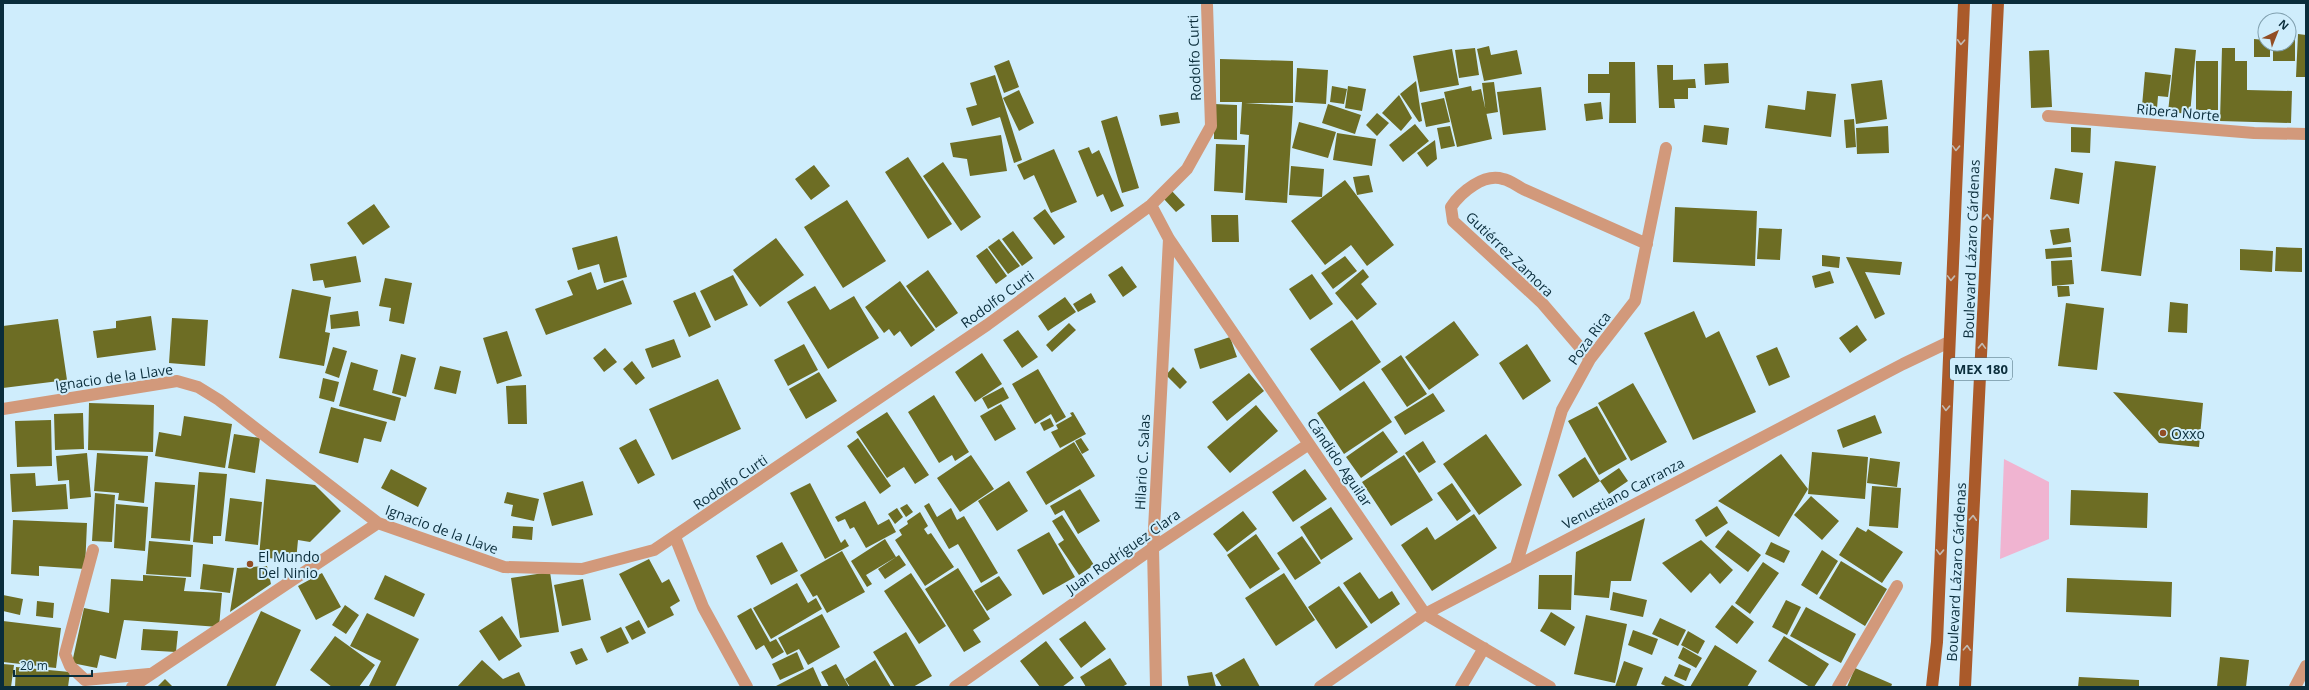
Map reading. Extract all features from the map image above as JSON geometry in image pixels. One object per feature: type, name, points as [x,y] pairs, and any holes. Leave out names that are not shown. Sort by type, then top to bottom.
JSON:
[{"type":"main road","name":"Boulevard Lázaro Cárdenas","points":[[1932,687],[1937,642],[1958,109],[1964,3]]},
{"type":"main road","name":"Boulevard Lázaro Cárdenas","points":[[1965,687],[1994,51],[1998,3]]},
{"type":"street","name":"Rodolfo Curti","points":[[675,537],[987,325],[1151,205],[1187,169],[1211,126],[1207,5]]},
{"type":"street","name":"Ribera Norte","points":[[2048,116],[2254,133],[2306,134]]},
{"type":"street","name":"Poza Rica","points":[[1516,566],[1562,410],[1590,359],[1635,301],[1666,148]]},
{"type":"street","name":"Gutiérrez Zamora","points":[[1590,359],[1542,303],[1453,221],[1451,207],[1460,195],[1488,178],[1504,178],[1523,189],[1647,244]]},
{"type":"street","name":"Cándido Aguilar","points":[[1151,205],[1169,239],[1425,614],[1550,687]]},
{"type":"street","name":"Hilario C. Salas","points":[[1156,687],[1153,548],[1169,239]]},
{"type":"street","name":"Venustiano Carranza","points":[[1320,687],[1425,614],[1903,364],[1949,342]]},
{"type":"street","name":"Ignacio de la Llave","points":[[3,409],[178,381],[198,387],[290,454],[378,523],[504,567],[582,569],[654,550],[675,537]]},
{"type":"street","name":"Juan Rodríguez Clara","points":[[955,687],[1153,548],[1309,444]]},
{"type":"street","points":[[132,687],[149,674],[378,523]]},
{"type":"street","points":[[675,537],[703,606],[747,687]]},
{"type":"street","points":[[93,550],[65,654],[70,666],[85,680],[149,674]]},
{"type":"street","points":[[1838,687],[1897,586]]},
{"type":"street","points":[[1461,687],[1484,648]]},
{"type":"street","points":[[2295,687],[2306,666]]},
{"type":"shaded area","points":[[2004,459],[2049,482],[2049,539],[2000,559]]},
{"type":"building","points":[[2298,34],[2306,35],[2306,77],[2296,77]]},
{"type":"building","points":[[2254,39],[2257,39],[2257,52],[2270,52],[2270,57],[2254,57]]},
{"type":"building","points":[[1489,46],[1491,55],[1517,50],[1522,74],[1484,81],[1477,49]]},
{"type":"building","points":[[1475,48],[1479,75],[1459,78],[1455,50]]},
{"type":"building","points":[[2175,48],[2196,50],[2190,114],[2168,112]]},
{"type":"building","points":[[2222,48],[2235,48],[2235,61],[2247,61],[2247,90],[2292,91],[2291,123],[2220,121]]},
{"type":"building","points":[[1452,49],[1459,85],[1420,92],[1413,56]]},
{"type":"building","points":[[2049,50],[2052,107],[2031,108],[2029,51]]},
{"type":"building","points":[[2273,52],[2295,52],[2295,61],[2273,61]]},
{"type":"building","points":[[1220,59],[1293,61],[1293,103],[1245,103],[1293,106],[1287,203],[1245,200],[1249,135],[1240,134],[1242,102],[1220,102]]},
{"type":"building","points":[[1009,60],[1019,87],[1004,93],[994,66]]},
{"type":"building","points":[[2196,61],[2218,61],[2218,110],[2196,110]]},
{"type":"building","points":[[1609,62],[1635,62],[1636,123],[1609,123],[1610,93],[1588,93],[1588,74],[1609,74]]},
{"type":"building","points":[[1728,63],[1729,83],[1705,85],[1704,64]]},
{"type":"building","points":[[1657,65],[1673,65],[1673,80],[1695,79],[1696,88],[1688,88],[1688,99],[1674,99],[1675,108],[1659,108]]},
{"type":"building","points":[[1297,68],[1328,70],[1326,104],[1295,102]]},
{"type":"building","points":[[2145,72],[2171,75],[2168,97],[2158,96],[2157,108],[2142,106]]},
{"type":"building","points":[[995,75],[1022,160],[1014,163],[1000,117],[972,126],[966,108],[977,105],[970,83]]},
{"type":"building","points":[[1882,80],[1887,119],[1856,124],[1851,84]]},
{"type":"building","points":[[1416,81],[1422,121],[1419,122],[1400,94]]},
{"type":"building","points":[[1494,82],[1498,112],[1486,114],[1482,83]]},
{"type":"building","points":[[1332,86],[1347,89],[1344,104],[1330,102]]},
{"type":"building","points":[[1348,86],[1366,89],[1362,111],[1345,108]]},
{"type":"building","points":[[1471,86],[1472,91],[1481,89],[1492,139],[1457,147],[1444,92]]},
{"type":"building","points":[[1541,87],[1546,130],[1503,135],[1497,92]]},
{"type":"building","points":[[1019,90],[1034,123],[1019,131],[1003,98]]},
{"type":"building","points":[[1807,91],[1836,94],[1831,137],[1765,128],[1768,105],[1805,110]]},
{"type":"building","points":[[1399,95],[1412,118],[1401,131],[1382,113]]},
{"type":"building","points":[[1444,98],[1450,122],[1426,127],[1421,103]]},
{"type":"building","points":[[1601,102],[1603,119],[1586,121],[1584,104]]},
{"type":"building","points":[[1214,104],[1237,105],[1237,140],[1214,139]]},
{"type":"building","points":[[1328,104],[1361,115],[1355,134],[1322,123]]},
{"type":"building","points":[[1178,112],[1180,123],[1161,126],[1159,115]]},
{"type":"building","points":[[1377,113],[1389,123],[1377,136],[1366,125]]},
{"type":"building","points":[[1117,116],[1139,188],[1122,193],[1101,121]]},
{"type":"building","points":[[1854,119],[1856,147],[1846,148],[1844,120]]},
{"type":"building","points":[[1299,122],[1336,132],[1328,158],[1292,148]]},
{"type":"building","points":[[1415,124],[1429,141],[1403,162],[1389,145]]},
{"type":"building","points":[[1704,125],[1729,128],[1727,145],[1702,142]]},
{"type":"building","points":[[1450,126],[1455,146],[1441,149],[1437,128]]},
{"type":"building","points":[[1888,126],[1889,153],[1857,154],[1856,128]]},
{"type":"building","points":[[2071,127],[2091,128],[2090,153],[2071,152]]},
{"type":"building","points":[[1337,133],[1376,139],[1372,166],[1333,160]]},
{"type":"building","points":[[1001,135],[1007,171],[970,176],[967,159],[953,157],[950,143]]},
{"type":"building","points":[[1435,140],[1437,159],[1427,167],[1417,153]]},
{"type":"building","points":[[1216,144],[1245,145],[1243,193],[1214,191]]},
{"type":"building","points":[[1089,147],[1092,154],[1099,150],[1124,206],[1111,212],[1103,194],[1097,197],[1078,151]]},
{"type":"building","points":[[1054,149],[1077,202],[1051,213],[1034,175],[1024,180],[1017,165]]},
{"type":"building","points":[[908,157],[952,224],[928,239],[885,172]]},
{"type":"building","points":[[2115,161],[2156,166],[2141,276],[2101,271]]},
{"type":"building","points":[[943,162],[981,217],[961,231],[923,176]]},
{"type":"building","points":[[814,165],[830,186],[811,200],[795,179]]},
{"type":"building","points":[[1291,166],[1324,169],[1322,197],[1289,195]]},
{"type":"building","points":[[2055,168],[2083,173],[2079,204],[2050,199]]},
{"type":"building","points":[[1369,175],[1373,192],[1357,195],[1353,177]]},
{"type":"building","points":[[1345,180],[1394,245],[1367,266],[1351,245],[1325,265],[1291,221]]},
{"type":"building","points":[[1171,190],[1185,205],[1176,212],[1163,198]]},
{"type":"building","points":[[847,200],[886,261],[843,288],[804,227]]},
{"type":"building","points":[[374,204],[390,227],[363,245],[347,223]]},
{"type":"building","points":[[1675,207],[1757,211],[1755,266],[1673,262]]},
{"type":"building","points":[[1045,209],[1065,237],[1054,245],[1033,218]]},
{"type":"building","points":[[1211,215],[1238,215],[1239,242],[1212,242]]},
{"type":"building","points":[[1759,228],[1782,229],[1780,260],[1757,259]]},
{"type":"building","points":[[2069,228],[2071,242],[2053,245],[2050,230]]},
{"type":"building","points":[[1013,231],[1033,258],[1022,266],[1002,239]]},
{"type":"building","points":[[617,236],[627,277],[604,283],[599,264],[578,270],[572,248]]},
{"type":"building","points":[[776,238],[804,275],[760,307],[733,270]]},
{"type":"building","points":[[999,239],[1020,266],[1008,274],[988,247]]},
{"type":"building","points":[[2071,247],[2072,257],[2046,259],[2045,249]]},
{"type":"building","points":[[2276,247],[2302,248],[2302,272],[2275,271]]},
{"type":"building","points":[[987,248],[1007,276],[996,284],[976,256]]},
{"type":"building","points":[[2240,249],[2273,251],[2272,272],[2240,270]]},
{"type":"building","points":[[1822,255],[1840,257],[1839,268],[1822,266]]},
{"type":"building","points":[[356,256],[361,282],[325,288],[323,280],[313,281],[310,264]]},
{"type":"building","points":[[1345,256],[1357,271],[1333,289],[1321,273]]},
{"type":"building","points":[[1846,257],[1902,262],[1900,275],[1865,272],[1885,314],[1875,319]]},
{"type":"building","points":[[2072,260],[2074,284],[2052,286],[2051,261]]},
{"type":"building","points":[[1122,266],[1137,287],[1123,297],[1108,275]]},
{"type":"building","points":[[1363,269],[1369,277],[1361,284],[1377,304],[1357,320],[1335,293]]},
{"type":"building","points":[[928,270],[958,313],[936,328],[906,286]]},
{"type":"building","points":[[1830,271],[1834,283],[1815,288],[1812,276]]},
{"type":"building","points":[[591,272],[597,290],[623,280],[632,304],[546,335],[535,309],[573,295],[567,281]]},
{"type":"building","points":[[1312,274],[1333,304],[1310,320],[1289,289]]},
{"type":"building","points":[[733,275],[748,305],[715,321],[700,291]]},
{"type":"building","points":[[385,278],[412,283],[404,324],[389,321],[391,308],[379,306]]},
{"type":"building","points":[[900,281],[935,330],[911,347],[900,331],[894,336],[889,329],[884,333],[865,307]]},
{"type":"building","points":[[815,286],[830,310],[854,296],[879,338],[828,369],[787,302]]},
{"type":"building","points":[[2057,286],[2069,286],[2070,296],[2058,297]]},
{"type":"building","points":[[292,289],[331,297],[325,332],[330,333],[324,366],[279,358]]},
{"type":"building","points":[[695,292],[711,327],[689,337],[673,301]]},
{"type":"building","points":[[1091,293],[1096,302],[1078,312],[1073,304]]},
{"type":"building","points":[[1065,297],[1076,312],[1048,331],[1038,316]]},
{"type":"building","points":[[2170,302],[2188,304],[2187,333],[2168,332]]},
{"type":"building","points":[[2066,303],[2104,308],[2097,370],[2058,366]]},
{"type":"building","points":[[358,311],[360,326],[331,329],[330,315]]},
{"type":"building","points":[[1694,311],[1706,338],[1719,331],[1756,412],[1693,440],[1644,333]]},
{"type":"building","points":[[151,316],[156,350],[97,358],[93,331],[116,328],[116,321]]},
{"type":"building","points":[[172,318],[208,320],[205,366],[169,363]]},
{"type":"building","points":[[58,319],[67,380],[3,388],[3,326]]},
{"type":"building","points":[[1352,320],[1381,362],[1340,391],[1310,349]]},
{"type":"building","points":[[1454,321],[1479,355],[1429,390],[1405,357]]},
{"type":"building","points":[[1069,323],[1076,330],[1052,352],[1046,345]]},
{"type":"building","points":[[1857,325],[1867,340],[1850,353],[1839,338]]},
{"type":"building","points":[[1018,330],[1038,357],[1022,368],[1003,340]]},
{"type":"building","points":[[507,331],[522,376],[497,384],[483,338]]},
{"type":"building","points":[[1230,337],[1237,357],[1200,369],[1194,349]]},
{"type":"building","points":[[674,339],[681,357],[652,368],[645,349]]},
{"type":"building","points":[[804,344],[818,370],[788,386],[774,360]]},
{"type":"building","points":[[1527,344],[1551,381],[1523,400],[1499,363]]},
{"type":"building","points":[[333,347],[347,351],[339,378],[325,373]]},
{"type":"building","points":[[1777,347],[1790,377],[1769,386],[1756,356]]},
{"type":"building","points":[[605,348],[617,362],[604,372],[593,358]]},
{"type":"building","points":[[982,353],[1002,384],[975,402],[955,372]]},
{"type":"building","points":[[401,354],[416,358],[406,397],[392,393]]},
{"type":"building","points":[[1401,355],[1427,394],[1407,407],[1381,369]]},
{"type":"building","points":[[632,361],[645,378],[636,385],[623,369]]},
{"type":"building","points":[[351,362],[378,370],[373,390],[401,398],[395,421],[339,406]]},
{"type":"building","points":[[440,366],[461,371],[456,394],[434,389]]},
{"type":"building","points":[[1173,367],[1187,382],[1180,389],[1166,375]]},
{"type":"building","points":[[1038,369],[1066,417],[1056,423],[1051,414],[1035,424],[1012,384]]},
{"type":"building","points":[[819,372],[837,401],[806,419],[789,389]]},
{"type":"building","points":[[1249,373],[1264,391],[1227,421],[1212,402]]},
{"type":"building","points":[[323,378],[339,382],[334,402],[319,398]]},
{"type":"building","points":[[718,379],[741,429],[672,460],[649,409]]},
{"type":"building","points":[[1364,381],[1392,422],[1344,454],[1317,413]]},
{"type":"building","points":[[1633,383],[1667,442],[1631,461],[1598,403]]},
{"type":"building","points":[[526,385],[527,424],[508,424],[506,386]]},
{"type":"building","points":[[1003,387],[1009,398],[988,409],[982,398]]},
{"type":"building","points":[[2113,392],[2203,403],[2199,447],[2159,443]]},
{"type":"building","points":[[1433,393],[1445,411],[1405,435],[1394,417]]},
{"type":"building","points":[[934,395],[969,452],[955,461],[952,455],[939,463],[908,412]]},
{"type":"building","points":[[89,403],[154,405],[153,452],[88,450]]},
{"type":"building","points":[[1001,404],[1016,429],[995,441],[980,416]]},
{"type":"building","points":[[1256,405],[1278,431],[1230,473],[1207,447]]},
{"type":"building","points":[[1597,406],[1627,459],[1599,475],[1568,421]]},
{"type":"building","points":[[331,407],[387,422],[381,442],[364,438],[358,463],[319,453]]},
{"type":"building","points":[[887,412],[929,475],[915,484],[904,467],[887,478],[856,432]]},
{"type":"building","points":[[1073,412],[1086,434],[1060,448],[1051,432],[1058,429],[1056,425],[1072,416],[1070,413]]},
{"type":"building","points":[[83,413],[84,449],[55,450],[54,414]]},
{"type":"building","points":[[1875,415],[1882,433],[1843,448],[1837,430]]},
{"type":"building","points":[[184,416],[232,424],[225,468],[155,456],[159,432],[181,436]]},
{"type":"building","points":[[1050,418],[1054,426],[1044,431],[1040,423]]},
{"type":"building","points":[[51,420],[52,466],[17,467],[15,421]]},
{"type":"building","points":[[1383,431],[1398,452],[1361,478],[1346,457]]},
{"type":"building","points":[[234,434],[260,438],[255,473],[228,468]]},
{"type":"building","points":[[1486,434],[1522,485],[1479,515],[1443,464]]},
{"type":"building","points":[[858,438],[891,486],[880,494],[847,446]]},
{"type":"building","points":[[1081,438],[1089,450],[1082,454],[1075,441]]},
{"type":"building","points":[[636,439],[655,475],[638,484],[619,448]]},
{"type":"building","points":[[1423,441],[1436,462],[1419,473],[1405,453]]},
{"type":"building","points":[[1074,442],[1095,476],[1046,505],[1026,472]]},
{"type":"building","points":[[1812,452],[1868,457],[1865,499],[1808,494]]},
{"type":"building","points":[[87,453],[91,497],[70,499],[69,480],[58,481],[56,456]]},
{"type":"building","points":[[97,453],[148,456],[144,503],[118,500],[119,493],[94,491]]},
{"type":"building","points":[[1781,454],[1808,489],[1779,537],[1718,501]]},
{"type":"building","points":[[971,455],[994,489],[960,512],[937,478]]},
{"type":"building","points":[[1404,455],[1433,500],[1391,526],[1362,482]]},
{"type":"building","points":[[1585,457],[1600,481],[1573,498],[1558,475]]},
{"type":"building","points":[[1870,458],[1900,462],[1897,487],[1867,483]]},
{"type":"building","points":[[1619,468],[1628,481],[1609,494],[1600,481]]},
{"type":"building","points":[[391,469],[427,488],[418,507],[381,488]]},
{"type":"building","points":[[1305,469],[1327,499],[1293,522],[1272,492]]},
{"type":"building","points":[[199,472],[227,474],[221,536],[213,536],[213,544],[193,542]]},
{"type":"building","points":[[35,473],[36,486],[66,484],[68,509],[12,512],[10,474]]},
{"type":"building","points":[[266,479],[315,485],[341,511],[310,542],[298,540],[296,561],[259,557]]},
{"type":"building","points":[[583,481],[593,515],[552,526],[543,493]]},
{"type":"building","points":[[1009,481],[1028,511],[997,531],[978,501]]},
{"type":"building","points":[[155,482],[195,485],[190,541],[151,538]]},
{"type":"building","points":[[810,483],[841,543],[845,539],[849,546],[825,559],[790,493]]},
{"type":"building","points":[[1452,483],[1471,511],[1457,521],[1437,493]]},
{"type":"building","points":[[1872,486],[1901,488],[1898,528],[1869,526]]},
{"type":"building","points":[[1080,489],[1100,521],[1078,534],[1064,510],[1055,515],[1050,506]]},
{"type":"building","points":[[2071,490],[2148,493],[2147,528],[2070,525]]},
{"type":"building","points":[[507,492],[539,499],[534,521],[511,516],[513,505],[504,503]]},
{"type":"building","points":[[95,493],[115,495],[112,542],[92,541]]},
{"type":"building","points":[[1811,496],[1839,521],[1822,540],[1794,515]]},
{"type":"building","points":[[230,498],[262,502],[258,545],[225,541]]},
{"type":"building","points":[[865,501],[878,525],[889,519],[896,532],[866,548],[854,527],[850,529],[845,519],[838,522],[835,517]]},
{"type":"building","points":[[929,503],[937,517],[951,508],[957,520],[964,516],[998,573],[981,583],[958,544],[949,549],[924,506]]},
{"type":"building","points":[[116,504],[148,507],[145,551],[114,548]]},
{"type":"building","points":[[907,504],[913,512],[906,517],[900,508]]},
{"type":"building","points":[[1717,506],[1728,523],[1706,537],[1695,520]]},
{"type":"building","points":[[1331,507],[1353,539],[1321,560],[1300,527]]},
{"type":"building","points":[[897,508],[903,517],[895,524],[888,514]]},
{"type":"building","points":[[1243,511],[1257,529],[1227,552],[1213,534]]},
{"type":"building","points":[[920,512],[928,526],[924,529],[928,535],[931,533],[954,567],[925,586],[895,540],[902,535],[899,530],[908,524],[907,521]]},
{"type":"building","points":[[1474,514],[1497,548],[1432,591],[1401,545],[1427,527],[1435,540]]},
{"type":"building","points":[[1062,515],[1094,565],[1079,575],[1058,544],[1064,540],[1052,521]]},
{"type":"building","points":[[1645,518],[1631,581],[1611,581],[1609,598],[1574,595],[1576,552]]},
{"type":"building","points":[[13,520],[87,523],[85,569],[39,566],[39,576],[11,574]]},
{"type":"building","points":[[513,526],[533,527],[532,540],[512,538]]},
{"type":"building","points":[[1857,527],[1866,532],[1868,529],[1903,552],[1882,583],[1839,555]]},
{"type":"building","points":[[1728,530],[1761,555],[1748,572],[1715,547]]},
{"type":"building","points":[[1049,532],[1075,577],[1043,595],[1017,550]]},
{"type":"building","points":[[1256,534],[1280,569],[1250,589],[1227,555]]},
{"type":"building","points":[[1302,536],[1321,563],[1295,580],[1277,553]]},
{"type":"building","points":[[885,539],[896,557],[866,575],[872,584],[867,587],[851,561]]},
{"type":"building","points":[[1701,540],[1733,570],[1720,584],[1710,573],[1691,593],[1662,563]]},
{"type":"building","points":[[149,541],[193,545],[191,577],[146,574]]},
{"type":"building","points":[[782,542],[798,571],[771,585],[756,556]]},
{"type":"building","points":[[1771,542],[1790,551],[1784,563],[1765,554]]},
{"type":"building","points":[[1822,550],[1838,561],[1817,595],[1801,585]]},
{"type":"building","points":[[842,551],[865,592],[827,613],[817,595],[813,597],[800,575]]},
{"type":"building","points":[[899,555],[906,565],[885,579],[878,569]]},
{"type":"building","points":[[649,559],[662,583],[669,579],[680,601],[670,607],[674,615],[648,628],[619,574]]},
{"type":"building","points":[[1841,561],[1887,589],[1865,626],[1819,598]]},
{"type":"building","points":[[1763,562],[1779,573],[1750,614],[1735,603]]},
{"type":"building","points":[[203,564],[234,568],[230,593],[200,589]]},
{"type":"building","points":[[267,566],[271,584],[230,612],[237,568]]},
{"type":"building","points":[[958,568],[990,619],[973,630],[981,642],[964,652],[925,589]]},
{"type":"building","points":[[550,572],[559,632],[520,638],[511,578]]},
{"type":"building","points":[[1360,572],[1379,599],[1392,591],[1400,604],[1371,624],[1343,583]]},
{"type":"building","points":[[322,573],[341,607],[316,620],[298,586]]},
{"type":"building","points":[[911,573],[946,626],[919,644],[884,591]]},
{"type":"building","points":[[1284,573],[1315,620],[1276,646],[1245,598]]},
{"type":"building","points":[[143,575],[186,578],[184,591],[222,593],[219,627],[124,620],[116,659],[100,655],[97,668],[72,663],[84,608],[109,613],[111,579],[143,581]]},
{"type":"building","points":[[385,575],[425,594],[414,617],[374,599]]},
{"type":"building","points":[[1539,575],[1572,575],[1571,610],[1538,609]]},
{"type":"building","points":[[999,576],[1012,595],[987,611],[974,591]]},
{"type":"building","points":[[2067,578],[2172,582],[2171,617],[2066,612]]},
{"type":"building","points":[[583,579],[591,620],[562,626],[554,585]]},
{"type":"building","points":[[797,583],[808,603],[816,598],[822,609],[771,639],[753,608]]},
{"type":"building","points":[[1339,586],[1368,627],[1336,649],[1308,607]]},
{"type":"building","points":[[1613,592],[1647,600],[1643,617],[1610,610]]},
{"type":"building","points":[[3,595],[23,599],[20,615],[3,611]]},
{"type":"building","points":[[1786,600],[1801,607],[1787,635],[1772,627]]},
{"type":"building","points":[[37,601],[54,603],[53,618],[36,616]]},
{"type":"building","points":[[345,605],[359,615],[346,634],[332,625]]},
{"type":"building","points":[[1732,605],[1754,622],[1737,644],[1715,627]]},
{"type":"building","points":[[1806,607],[1856,634],[1841,663],[1790,636]]},
{"type":"building","points":[[751,608],[770,642],[776,639],[784,652],[772,659],[764,645],[756,650],[737,616]]},
{"type":"building","points":[[261,611],[301,630],[275,687],[226,687]]},
{"type":"building","points":[[1551,612],[1575,627],[1565,646],[1540,631]]},
{"type":"building","points":[[367,613],[419,639],[395,687],[369,686],[381,661],[350,646]]},
{"type":"building","points":[[822,614],[840,647],[808,665],[799,649],[787,655],[778,638]]},
{"type":"building","points":[[1586,615],[1627,624],[1615,683],[1574,674]]},
{"type":"building","points":[[502,616],[522,646],[499,661],[479,631]]},
{"type":"building","points":[[1660,618],[1686,630],[1678,646],[1652,634]]},
{"type":"building","points":[[639,620],[646,633],[632,640],[625,627]]},
{"type":"building","points":[[3,621],[61,628],[56,668],[3,662]]},
{"type":"building","points":[[1085,621],[1106,649],[1081,668],[1059,639]]},
{"type":"building","points":[[621,627],[629,643],[607,653],[600,637]]},
{"type":"building","points":[[143,629],[178,631],[176,652],[141,650]]},
{"type":"building","points":[[1633,630],[1658,639],[1652,655],[1628,645]]},
{"type":"building","points":[[1688,631],[1705,641],[1698,654],[1681,645]]},
{"type":"building","points":[[906,632],[932,676],[913,687],[895,687],[873,652]]},
{"type":"building","points":[[335,636],[375,665],[359,687],[332,687],[310,670]]},
{"type":"building","points":[[1784,636],[1829,664],[1814,687],[1810,687],[1768,661]]},
{"type":"building","points":[[1046,641],[1074,678],[1062,687],[1040,687],[1020,661]]},
{"type":"building","points":[[1715,645],[1757,671],[1747,687],[1690,687]]},
{"type":"building","points":[[1683,647],[1702,658],[1696,668],[1678,658]]},
{"type":"building","points":[[582,648],[588,660],[576,665],[570,652]]},
{"type":"building","points":[[797,652],[804,669],[780,680],[772,664]]},
{"type":"building","points":[[2220,657],[2249,660],[2246,687],[2217,687]]},
{"type":"building","points":[[1110,658],[1127,684],[1122,687],[1086,687],[1080,677]]},
{"type":"building","points":[[1244,658],[1260,687],[1222,687],[1215,675]]},
{"type":"building","points":[[482,660],[503,679],[519,672],[526,687],[457,687]]},
{"type":"building","points":[[875,660],[891,687],[850,687],[845,679]]},
{"type":"building","points":[[1624,661],[1643,668],[1636,687],[1615,687]]},
{"type":"building","points":[[3,664],[14,665],[11,687],[3,687]]},
{"type":"building","points":[[836,664],[849,687],[829,687],[821,672]]},
{"type":"building","points":[[1679,664],[1691,669],[1686,681],[1674,676]]},
{"type":"building","points":[[16,667],[70,672],[68,687],[15,687]]},
{"type":"building","points":[[813,667],[822,687],[776,686]]},
{"type":"building","points":[[1855,668],[1892,684],[1891,687],[1847,687]]},
{"type":"building","points":[[1212,672],[1216,687],[1189,687],[1187,676]]},
{"type":"building","points":[[1665,676],[1685,687],[1668,687],[1661,684]]},
{"type":"building","points":[[2079,677],[2139,680],[2139,687],[2078,687]]},
{"type":"building","points":[[165,679],[173,687],[157,687]]},
{"type":"place","name":"Oxxo","points":[[2163,433]]},
{"type":"place","name":"El Mundo Del Ninio","points":[[250,564]]}]
